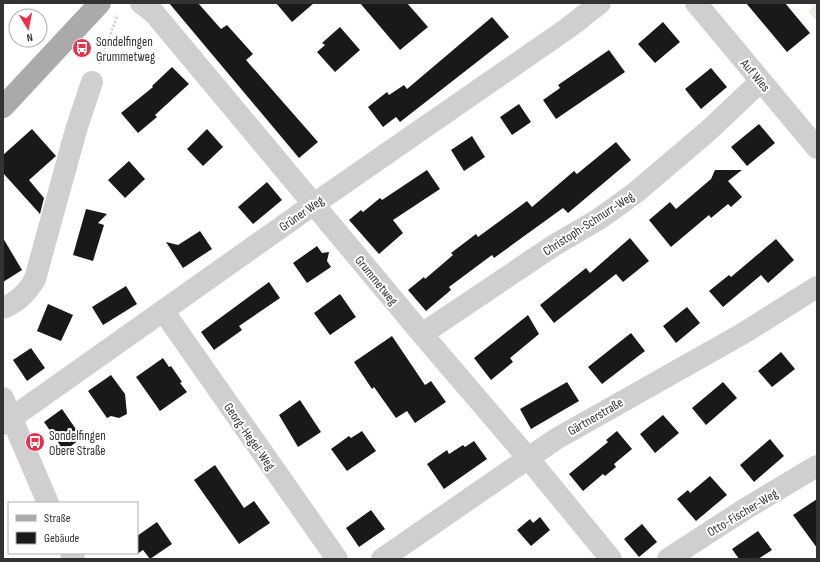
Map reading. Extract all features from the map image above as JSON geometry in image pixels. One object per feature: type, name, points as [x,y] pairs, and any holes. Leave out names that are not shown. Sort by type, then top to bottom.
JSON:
[{"type":"main road","points":[[3,107],[106,8]]},
{"type":"street","name":"Grummetweg","points":[[141,3],[154,13],[611,559]]},
{"type":"street","name":"Grüner Weg","points":[[5,413],[164,312],[314,204],[543,46],[600,3]]},
{"type":"street","name":"Auf Wies","points":[[696,3],[817,148]]},
{"type":"street","name":"Christoph-Schnurr-Weg","points":[[422,334],[533,259],[599,219],[635,193],[703,136],[761,81]]},
{"type":"street","points":[[3,308],[12,305],[26,294],[35,279],[76,130],[92,82]]},
{"type":"street","name":"Gärtnerstraße","points":[[382,559],[556,439],[742,334],[817,287]]},
{"type":"street","name":"Georg-Hegel-Weg","points":[[164,312],[337,559]]},
{"type":"street","points":[[5,413],[48,502]]},
{"type":"street","name":"Otto-Fischer-Weg","points":[[668,559],[745,509],[817,466]]},
{"type":"path","points":[[92,82],[117,17],[106,8]]},
{"type":"green space","points":[[817,3],[817,21],[808,11]]},
{"type":"building","points":[[169,3],[198,3],[221,29],[227,25],[253,54],[246,60],[318,142],[299,158]]},
{"type":"building","points":[[276,3],[314,3],[292,22]]},
{"type":"building","points":[[360,3],[407,3],[428,27],[400,50]]},
{"type":"building","points":[[746,3],[785,3],[810,33],[787,52]]},
{"type":"building","points":[[492,17],[509,37],[400,122],[396,117],[383,127],[368,107],[387,92],[389,95],[404,85],[407,89]]},
{"type":"building","points":[[663,22],[680,42],[655,63],[638,44]]},
{"type":"building","points":[[340,27],[360,50],[335,72],[317,52],[325,45],[322,43]]},
{"type":"building","points":[[609,50],[625,72],[556,119],[543,100],[560,88],[558,85]]},
{"type":"building","points":[[172,67],[189,84],[155,115],[157,117],[138,133],[121,113],[153,87],[152,86]]},
{"type":"building","points":[[711,68],[727,87],[701,109],[685,89]]},
{"type":"building","points":[[519,104],[531,122],[512,135],[500,117]]},
{"type":"building","points":[[759,124],[775,143],[747,166],[731,147]]},
{"type":"building","points":[[32,129],[56,156],[29,180],[44,198],[40,214],[3,173],[3,155]]},
{"type":"building","points":[[207,129],[223,147],[203,166],[187,149]]},
{"type":"building","points":[[472,136],[485,157],[464,171],[451,150]]},
{"type":"building","points":[[616,142],[631,160],[568,213],[563,208],[494,258],[492,255],[449,287],[451,290],[426,311],[408,290],[424,277],[425,279],[453,255],[451,253],[476,234],[478,237],[527,201],[532,207],[574,171],[577,174]]},
{"type":"building","points":[[129,161],[145,179],[125,198],[108,180]]},
{"type":"building","points":[[427,170],[440,189],[393,220],[403,233],[379,254],[349,220],[361,210],[363,212],[380,198],[382,200]]},
{"type":"building","points":[[715,170],[742,170],[728,181],[742,197],[731,207],[728,204],[711,218],[709,215],[671,247],[649,220],[670,202],[676,209],[711,179]]},
{"type":"building","points":[[267,182],[282,200],[253,224],[238,207]]},
{"type":"building","points":[[86,209],[107,214],[98,223],[104,225],[93,261],[73,255]]},
{"type":"building","points":[[200,231],[212,249],[183,268],[166,242],[178,245]]},
{"type":"building","points":[[3,238],[22,270],[3,282]]},
{"type":"building","points":[[630,238],[649,261],[623,282],[616,274],[554,323],[540,305],[586,268],[590,273]]},
{"type":"building","points":[[776,239],[794,260],[768,283],[761,275],[723,307],[709,291],[729,275],[731,277]]},
{"type":"building","points":[[317,246],[322,253],[329,252],[327,261],[331,267],[307,283],[293,263]]},
{"type":"building","points":[[269,282],[280,298],[239,326],[242,330],[214,350],[201,332]]},
{"type":"building","points":[[126,286],[137,304],[103,325],[92,307]]},
{"type":"building","points":[[340,294],[356,317],[330,335],[314,313]]},
{"type":"building","points":[[48,304],[73,315],[61,341],[37,331]]},
{"type":"building","points":[[687,307],[700,323],[676,343],[663,326]]},
{"type":"building","points":[[528,315],[539,334],[510,358],[513,362],[491,380],[474,358]]},
{"type":"building","points":[[631,333],[645,351],[602,384],[588,367]]},
{"type":"building","points":[[392,336],[425,385],[431,381],[446,402],[415,423],[407,411],[396,418],[374,387],[372,389],[354,362]]},
{"type":"building","points":[[31,348],[45,368],[27,381],[13,360]]},
{"type":"building","points":[[781,352],[795,369],[772,387],[758,371]]},
{"type":"building","points":[[163,358],[169,367],[171,366],[182,382],[180,383],[187,392],[160,411],[136,377]]},
{"type":"building","points":[[111,375],[125,394],[127,414],[119,418],[111,416],[107,418],[88,391]]},
{"type":"building","points":[[567,382],[579,401],[531,429],[520,409]]},
{"type":"building","points":[[723,382],[737,398],[706,425],[692,408]]},
{"type":"building","points":[[300,400],[321,432],[298,447],[279,415]]},
{"type":"building","points":[[62,409],[82,438],[64,451],[44,422]]},
{"type":"building","points":[[663,415],[679,433],[655,453],[640,434]]},
{"type":"building","points":[[362,431],[376,451],[347,471],[331,449],[349,436],[351,438]]},
{"type":"building","points":[[617,431],[632,449],[614,464],[616,467],[605,476],[603,474],[583,491],[569,474],[608,442],[606,440]]},
{"type":"building","points":[[770,439],[784,456],[754,482],[740,465]]},
{"type":"building","points":[[474,441],[487,459],[444,489],[427,464],[447,450],[449,454],[463,445],[465,447]]},
{"type":"building","points":[[215,465],[244,508],[254,501],[270,523],[239,544],[194,480]]},
{"type":"building","points":[[710,476],[727,495],[696,521],[677,499],[688,490],[690,493]]},
{"type":"building","points":[[817,499],[817,548],[793,515]]},
{"type":"building","points":[[371,510],[385,529],[359,547],[346,528]]},
{"type":"building","points":[[540,517],[550,530],[531,546],[517,530],[530,519],[533,523]]},
{"type":"building","points":[[157,522],[172,544],[150,559],[143,550],[138,553],[138,535]]},
{"type":"building","points":[[642,524],[657,542],[639,557],[624,539]]},
{"type":"building","points":[[758,531],[772,550],[758,559],[739,559],[732,549]]},
{"type":"place","name":"Sondelfingen Grummetweg","points":[[82,48]]},
{"type":"place","name":"Sondelfingen Obere Straße","points":[[35,442]]}]
